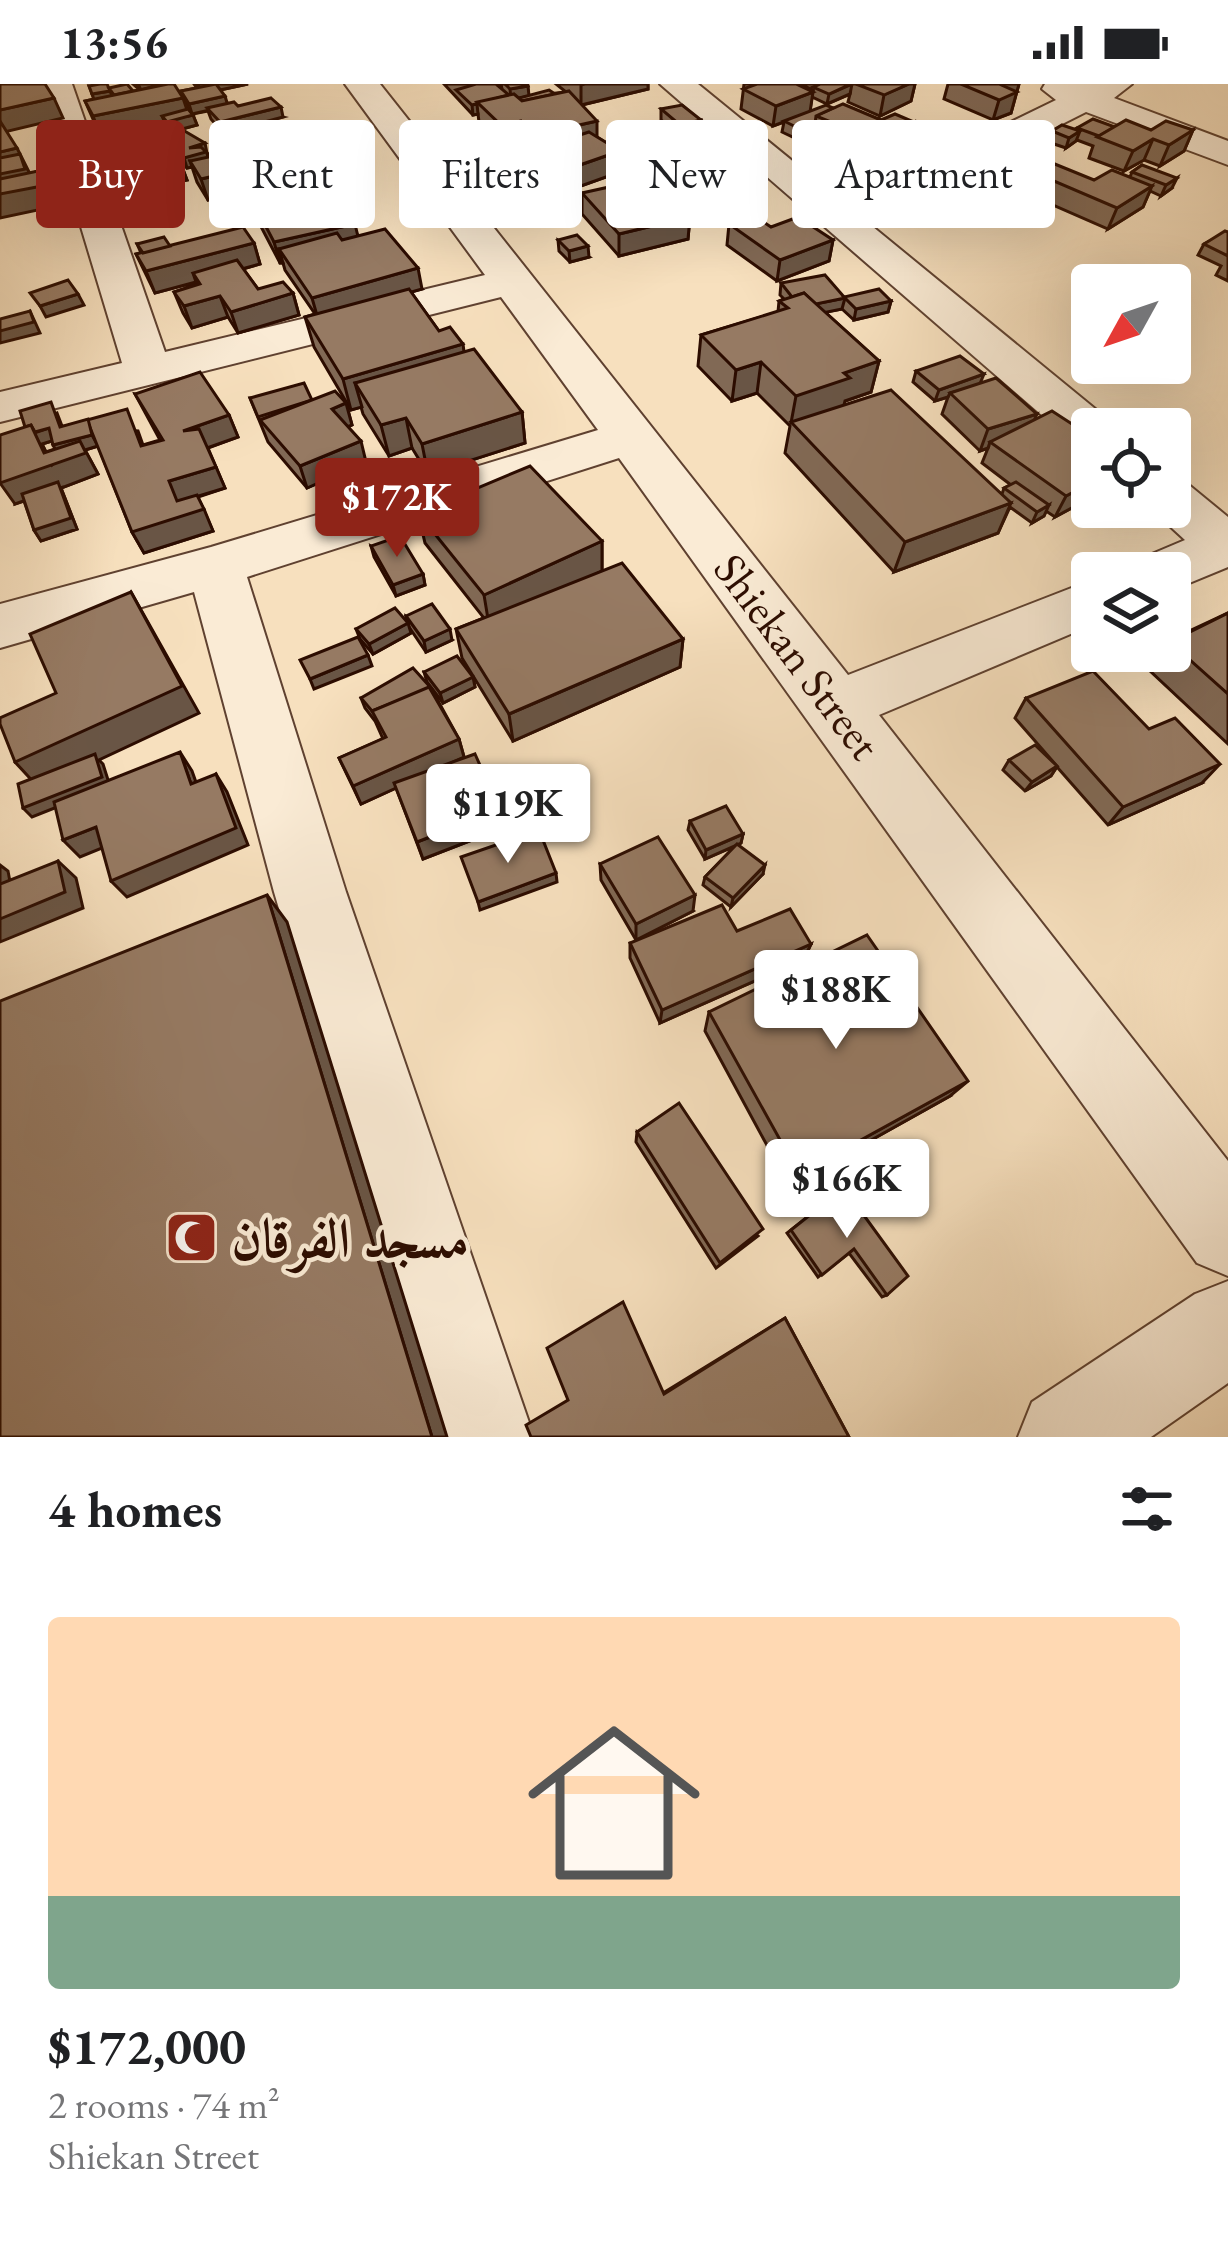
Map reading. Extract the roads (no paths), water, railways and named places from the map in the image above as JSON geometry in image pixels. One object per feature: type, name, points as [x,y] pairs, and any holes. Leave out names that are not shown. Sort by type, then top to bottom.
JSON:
[{"type":"street","points":[[677,84],[792,178]]},
{"type":"street","points":[[1045,84],[1101,92],[1228,154]]},
{"type":"street","points":[[40,85],[148,370]]},
{"type":"street","name":"Shiekan Street","points":[[371,85],[511,281],[836,706],[1228,1232]]},
{"type":"street","points":[[1045,120],[1101,92]]},
{"type":"street","points":[[852,228],[1071,413]]},
{"type":"street","points":[[0,406],[511,281]]},
{"type":"street","points":[[0,626],[215,566],[631,437]]},
{"type":"street","points":[[1191,516],[1227,546],[1191,561]]},
{"type":"street","points":[[215,566],[277,905],[485,1437]]},
{"type":"street","points":[[836,706],[1071,610]]},
{"type":"street","points":[[1067,1437],[1228,1327]]},
{"type":"place","name":"مسجد الفرقان","points":[[192,1238]]}]
